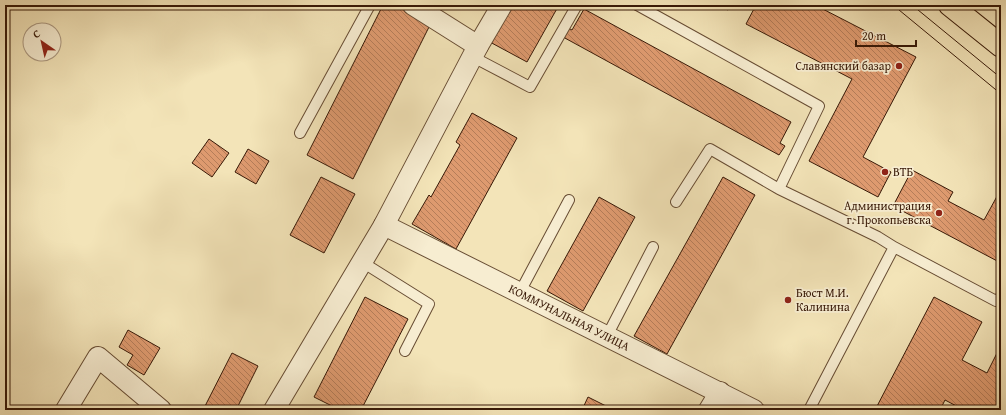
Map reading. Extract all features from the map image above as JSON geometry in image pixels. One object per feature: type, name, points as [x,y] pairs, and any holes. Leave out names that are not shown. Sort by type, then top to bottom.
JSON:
[{"type":"main road","points":[[950,5],[1001,46]]},
{"type":"street","points":[[413,5],[476,52]]},
{"type":"street","points":[[274,410],[384,225],[502,5]]},
{"type":"street","name":"КОММУНАЛЬНАЯ УЛИЦА","points":[[384,225],[754,410]]},
{"type":"street","points":[[66,410],[98,358],[161,410]]},
{"type":"street","points":[[709,410],[720,392]]},
{"type":"lane","points":[[300,133],[370,5]]},
{"type":"lane","points":[[476,52],[530,87],[577,5]]},
{"type":"lane","points":[[637,5],[819,106],[779,189]]},
{"type":"lane","points":[[676,202],[710,149],[779,189],[878,237],[996,301],[1001,297]]},
{"type":"lane","points":[[520,292],[569,200]]},
{"type":"lane","points":[[607,336],[653,247]]},
{"type":"lane","points":[[810,410],[894,247]]},
{"type":"lane","points":[[362,262],[429,304],[405,351]]},
{"type":"building","points":[[383,5],[395,5],[431,23],[353,179],[307,155]]},
{"type":"building","points":[[508,5],[559,5],[527,62],[488,41]]},
{"type":"building","points":[[719,5],[730,5],[728,10]]},
{"type":"building","points":[[756,5],[815,5],[916,57],[863,157],[891,172],[878,197],[809,161],[852,79],[746,24]]},
{"type":"building","points":[[584,9],[791,122],[780,143],[785,146],[779,155],[563,37],[568,28],[572,30]]},
{"type":"building","points":[[472,113],[517,138],[456,249],[412,224],[429,195],[431,197],[460,145],[456,142]]},
{"type":"building","points":[[209,139],[229,153],[212,177],[192,163]]},
{"type":"building","points":[[248,149],[269,161],[256,184],[235,172]]},
{"type":"building","name":"Администрация г. Прокопьевска","points":[[912,170],[953,192],[948,201],[984,220],[1001,189],[1001,263],[893,206]]},
{"type":"building","points":[[321,177],[355,194],[324,253],[290,235]]},
{"type":"building","points":[[723,177],[755,195],[667,354],[634,336]]},
{"type":"building","points":[[599,197],[635,217],[583,311],[547,291]]},
{"type":"building","points":[[365,297],[408,319],[361,410],[340,410],[314,397]]},
{"type":"building","points":[[934,297],[982,322],[962,360],[987,373],[1001,345],[1001,410],[964,410],[945,400],[940,410],[875,410]]},
{"type":"building","points":[[128,330],[160,348],[144,375],[127,365],[133,355],[119,347]]},
{"type":"building","points":[[232,353],[258,366],[236,410],[203,410]]},
{"type":"building","points":[[588,397],[614,410],[582,410]]},
{"type":"tram line","points":[[893,5],[1001,94]]},
{"type":"tram line","points":[[912,5],[1001,78]]},
{"type":"place","name":"Славянский базар","points":[[899,66]]},
{"type":"place","name":"ВТБ","points":[[885,172]]},
{"type":"place","name":"Администрация г. Прокопьевска","points":[[939,213]]},
{"type":"place","name":"Бюст М.И. Калинина","points":[[788,300]]}]
